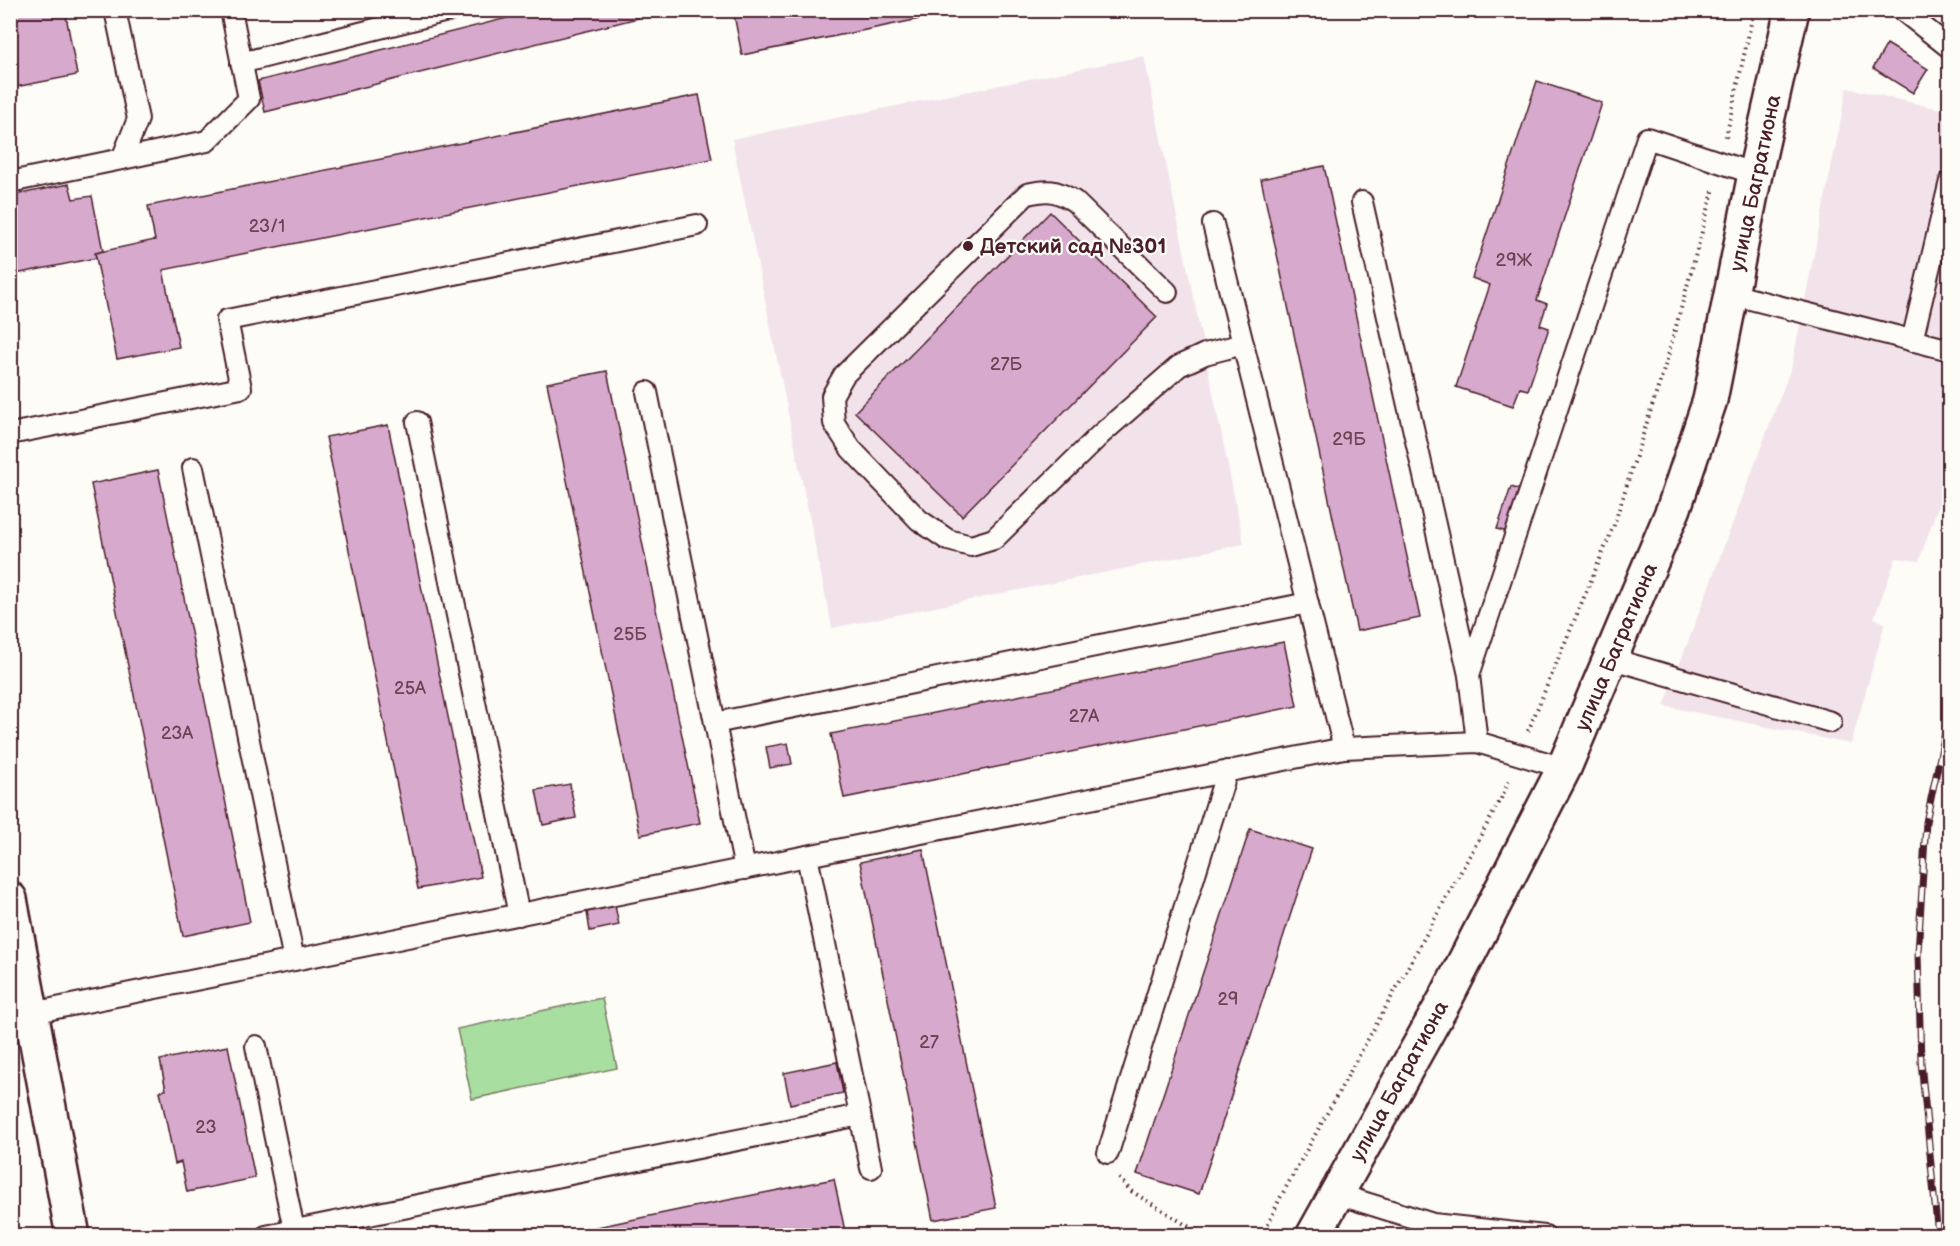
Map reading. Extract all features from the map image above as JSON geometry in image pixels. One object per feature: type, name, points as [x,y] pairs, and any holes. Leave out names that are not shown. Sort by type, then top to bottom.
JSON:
[{"type":"street","name":"улица Багратиона","points":[[1313,1236],[1446,998],[1564,768],[1674,508],[1710,400],[1755,174],[1792,10]]},
{"type":"street","points":[[10,899],[73,1236]]},
{"type":"lane","points":[[115,10],[138,119],[122,159]]},
{"type":"lane","points":[[10,182],[207,141],[249,99],[231,10]]},
{"type":"lane","points":[[242,63],[451,10]]},
{"type":"lane","points":[[1902,10],[1950,48]]},
{"type":"lane","points":[[1468,675],[1647,138],[1755,174]]},
{"type":"lane","points":[[1912,341],[1950,182]]},
{"type":"lane","points":[[1167,291],[1074,201],[1059,192],[1043,190],[1027,194],[844,375],[832,396],[834,423],[851,449],[919,520],[948,540],[971,546],[994,538],[1100,435],[1179,366],[1205,354],[1243,344]]},
{"type":"lane","points":[[1362,202],[1468,675],[1477,742]]},
{"type":"lane","points":[[1213,224],[1344,748]]},
{"type":"lane","points":[[10,434],[241,388],[227,320],[697,225]]},
{"type":"lane","points":[[1731,294],[1950,350]]},
{"type":"lane","points":[[647,392],[745,869]]},
{"type":"lane","points":[[417,422],[519,915]]},
{"type":"lane","points":[[193,468],[294,960]]},
{"type":"lane","points":[[715,723],[1308,603]]},
{"type":"lane","points":[[1612,659],[1831,722]]},
{"type":"lane","points":[[32,1013],[1344,748],[1477,742],[1564,768]]},
{"type":"lane","points":[[1108,1153],[1227,771]]},
{"type":"lane","points":[[807,856],[871,1168]]},
{"type":"lane","points":[[256,1046],[294,1230]]},
{"type":"lane","points":[[266,1236],[860,1115]]},
{"type":"lane","points":[[1337,1194],[1434,1224],[1545,1236]]},
{"type":"path","points":[[1263,1236],[1279,1200],[1500,801],[1613,528],[1666,363],[1721,163],[1754,10]]},
{"type":"path","points":[[1108,1153],[1114,1173],[1131,1191],[1204,1236]]},
{"type":"shaded area","name":"Детский сад №301","points":[[1144,56],[1244,544],[832,628],[732,139]]},
{"type":"shaded area","points":[[1847,88],[1949,111],[1949,474],[1919,561],[1896,558],[1874,618],[1885,623],[1851,744],[1664,706],[1792,365]]},
{"type":"green space","points":[[602,998],[617,1068],[472,1099],[457,1029]]},
{"type":"building","points":[[10,10],[65,10],[77,75],[10,88]]},
{"type":"building","points":[[539,10],[636,10],[638,18],[265,112],[258,81]]},
{"type":"building","points":[[733,10],[964,10],[742,55]]},
{"type":"building","points":[[1887,44],[1928,69],[1913,93],[1873,68]]},
{"type":"building","points":[[1537,81],[1602,103],[1537,300],[1547,304],[1540,325],[1549,328],[1528,390],[1520,388],[1513,406],[1456,387],[1490,285],[1472,278]]},
{"type":"building","points":[[699,95],[712,159],[163,270],[179,347],[117,359],[95,253],[155,240],[148,206]]},
{"type":"building","points":[[1324,166],[1420,618],[1357,631],[1261,179]]},
{"type":"building","points":[[69,184],[73,199],[92,196],[103,251],[95,253],[96,258],[10,275],[10,196]]},
{"type":"building","points":[[1050,212],[1157,317],[962,516],[855,412]]},
{"type":"building","points":[[607,371],[700,823],[640,835],[547,383]]},
{"type":"building","points":[[388,425],[481,877],[418,889],[326,437]]},
{"type":"building","points":[[158,470],[250,922],[183,936],[91,484]]},
{"type":"building","points":[[1511,487],[1527,492],[1513,534],[1497,529]]},
{"type":"building","points":[[1284,642],[1297,706],[844,798],[831,734]]},
{"type":"building","points":[[788,743],[792,764],[770,768],[766,747]]},
{"type":"building","points":[[570,784],[576,818],[543,825],[536,790]]},
{"type":"building","points":[[1250,829],[1312,849],[1199,1194],[1137,1174]]},
{"type":"building","points":[[923,849],[996,1208],[933,1220],[860,862]]},
{"type":"building","points":[[615,906],[619,925],[590,931],[587,912]]},
{"type":"building","points":[[228,1046],[255,1178],[187,1192],[181,1162],[175,1164],[160,1091],[166,1090],[160,1060]]},
{"type":"building","points":[[837,1062],[843,1093],[790,1104],[784,1073]]},
{"type":"building","points":[[834,1179],[846,1236],[554,1236],[693,1207]]},
{"type":"railway","points":[[1938,1236],[1921,1062],[1918,953],[1926,822],[1950,710]]},
{"type":"place","name":"Детский сад №301","points":[[968,246]]}]
